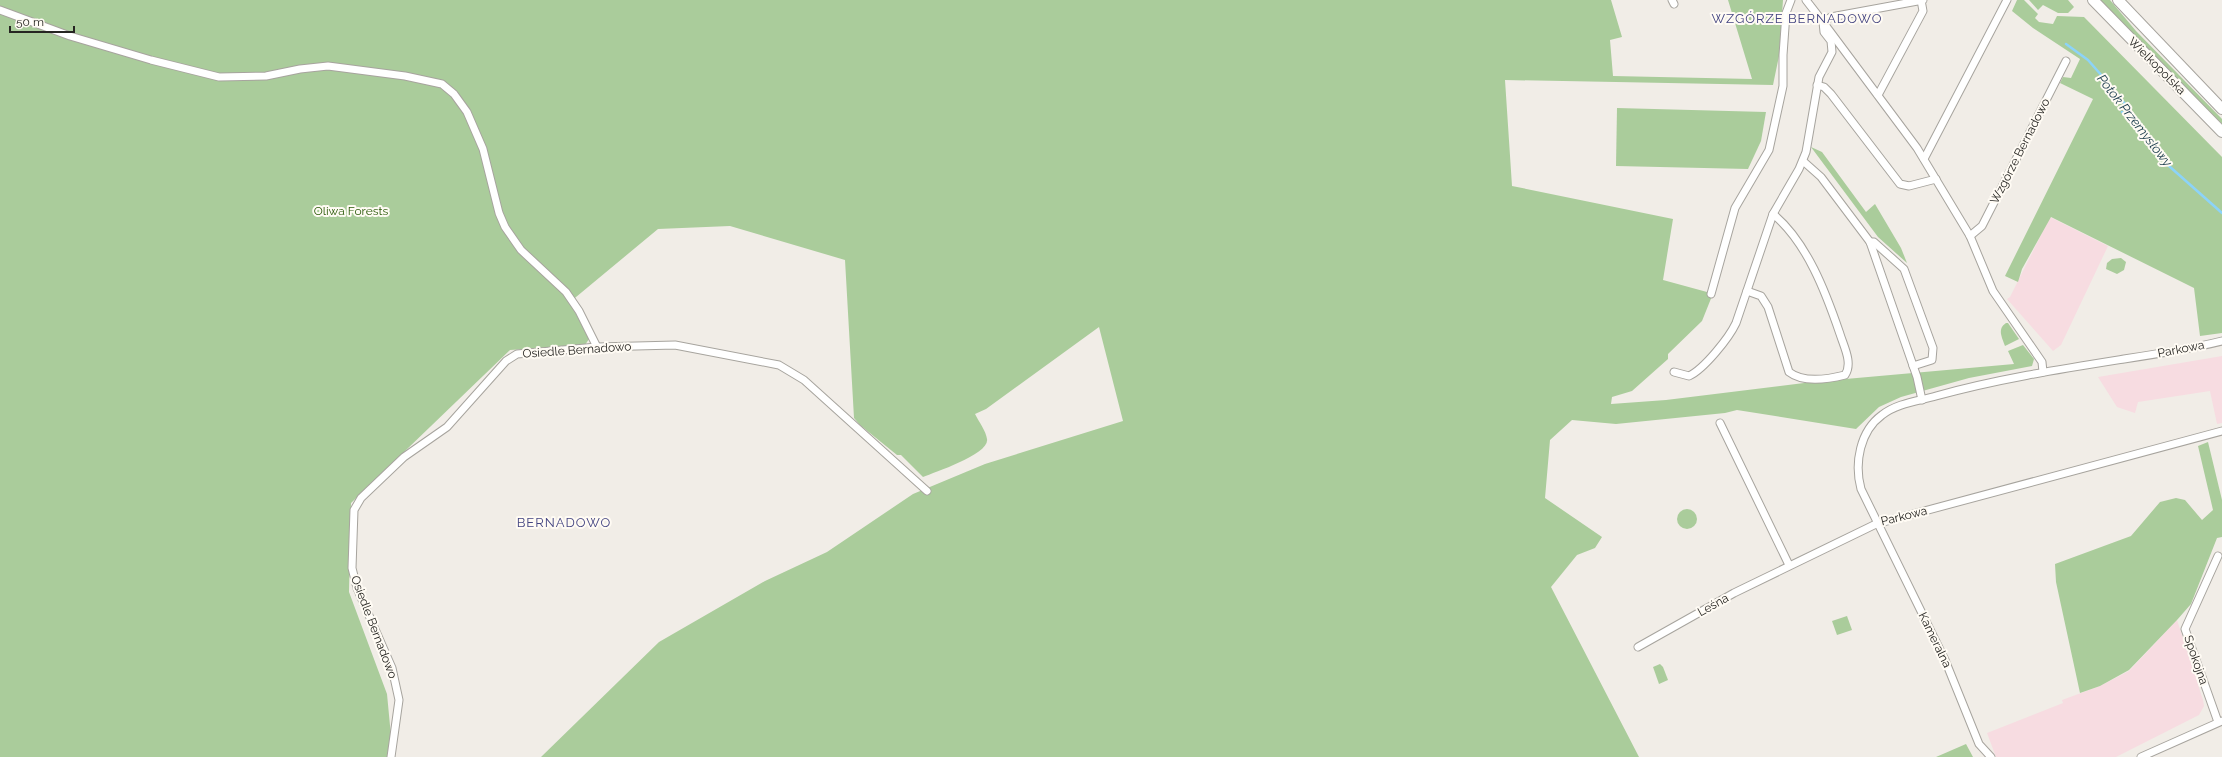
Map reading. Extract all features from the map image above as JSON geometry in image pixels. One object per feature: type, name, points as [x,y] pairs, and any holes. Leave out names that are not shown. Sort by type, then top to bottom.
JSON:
[{"type":"main road","name":"Wielkopolska","points":[[2092,0],[2222,132]]},
{"type":"main road","name":"Wielkopolska","points":[[2118,0],[2222,109]]},
{"type":"street","points":[[1711,294],[1735,208],[1742,193],[1769,150],[1784,86],[1783,49],[1786,13],[1791,0]]},
{"type":"street","points":[[1806,0],[1924,159],[1970,236],[1993,291],[2042,362],[2043,372]]},
{"type":"street","points":[[1823,22],[1831,17],[1922,0],[1923,11],[1878,96]]},
{"type":"street","points":[[1924,159],[2007,0]]},
{"type":"street","points":[[0,10],[70,36],[151,60],[219,77],[266,76],[300,69],[328,66],[405,76],[442,84],[454,94],[467,112],[484,149],[499,213],[505,227],[521,250],[566,292],[579,310],[597,347]]},
{"type":"street","points":[[1674,372],[1689,376],[1698,371],[1730,335],[1747,291],[1772,214],[1803,161],[1820,72],[1832,52],[1831,41],[1824,32],[1823,22]]},
{"type":"street","name":"Wzgórze Bernadowo","points":[[1970,236],[1982,226],[2066,61]]},
{"type":"street","points":[[1817,85],[1824,87],[1831,94],[1900,184],[1909,186],[1936,179]]},
{"type":"street","points":[[1803,161],[1821,177],[1870,242],[1913,366],[1922,400]]},
{"type":"street","points":[[1747,291],[1761,296],[1768,307],[1789,372],[1794,376],[1809,379],[1845,375],[1849,362],[1825,292],[1806,256],[1781,221],[1772,214]]},
{"type":"street","points":[[1870,242],[1874,242],[1904,269],[1933,348],[1932,360],[1913,366]]},
{"type":"street","name":"Parkowa","points":[[2222,341],[2186,349],[2043,372],[1975,386],[1906,404],[1883,414],[1875,420],[1861,444],[1858,456],[1858,479],[1876,524],[2222,431]]},
{"type":"street","name":"Osiedle Bernadowo","points":[[391,757],[399,700],[392,668],[358,588],[352,568],[353,515],[356,505],[404,456],[447,427],[506,361],[517,354],[597,347],[675,345],[779,365],[804,380],[927,491]]},
{"type":"street","points":[[1720,423],[1789,565]]},
{"type":"street","name":"Leśna","points":[[1638,646],[1789,565],[1876,524]]},
{"type":"street","name":"Kameralna","points":[[1876,524],[1945,660],[1979,744],[1991,757]]},
{"type":"street","name":"Spokojna","points":[[2141,757],[2220,721],[2185,629],[2218,556]]},
{"type":"shaded area","points":[[2050,217],[2108,246],[2061,345],[2053,351],[2007,299],[2010,297]]},
{"type":"shaded area","points":[[2222,356],[2222,423],[2217,424],[2210,391],[2138,402],[2135,413],[2117,407],[2098,377]]},
{"type":"shaded area","points":[[2177,620],[2203,700],[2204,706],[2199,715],[2116,757],[1996,757],[1987,733],[2063,703],[2062,700],[2100,686],[2129,671]]},
{"type":"green space","name":"Oliwa Forests","points":[[0,0],[1611,0],[1622,37],[1610,40],[1613,76],[1752,79],[1728,0],[1783,0],[1779,56],[1773,85],[1505,80],[1512,186],[1673,219],[1663,280],[1707,292],[1712,296],[1702,321],[1668,354],[1668,359],[1632,391],[1612,397],[1611,404],[1666,400],[1812,382],[2014,364],[2008,351],[2023,345],[2034,359],[2032,366],[1969,378],[1901,397],[1879,407],[1856,429],[1737,410],[1725,413],[1616,424],[1572,420],[1550,440],[1545,498],[1602,537],[1595,548],[1577,555],[1551,587],[1639,757],[541,757],[659,642],[765,581],[827,552],[913,494],[985,464],[1123,421],[1099,327],[986,409],[975,414],[987,439],[986,445],[980,451],[961,462],[923,477],[901,455],[897,455],[860,425],[854,418],[845,260],[730,226],[658,229],[570,302],[589,339],[585,345],[510,350],[351,503],[349,592],[387,694],[393,757],[0,757]]},
{"type":"green space","points":[[2017,0],[2024,0],[2038,14],[2035,18],[2039,22],[2053,24],[2057,16],[2084,17],[2222,157],[2222,333],[2200,336],[2194,288],[2051,217],[2022,269],[2018,282],[2005,276],[2093,99],[2060,83],[2063,77],[2071,78],[2080,59],[2033,28],[2012,11]]},
{"type":"green space","points":[[2029,0],[2068,0],[2074,7],[2068,13],[2058,13],[2043,5],[2038,10]]},
{"type":"green space","points":[[2099,0],[2110,0],[2136,31],[2222,119],[2222,124]]},
{"type":"green space","points":[[1617,108],[1766,112],[1761,141],[1748,169],[1616,166]]},
{"type":"green space","points":[[1811,147],[1822,152],[1866,212],[1875,204],[1901,248],[1907,263],[1878,237]]},
{"type":"green space","points":[[2121,258],[2126,262],[2124,270],[2117,274],[2106,269],[2107,263],[2112,259]]},
{"type":"green space","points":[[2008,323],[2019,339],[2005,346],[2001,331],[2003,325]]},
{"type":"green space","points":[[2208,442],[2222,500],[2222,537],[2217,538],[2191,604],[2129,670],[2100,686],[2080,693],[2056,582],[2055,564],[2131,536],[2160,502],[2176,498],[2185,500],[2202,520],[2213,510],[2198,446]]},
{"type":"green space","points":[[1687,509],[1694,512],[1697,519],[1694,526],[1687,529],[1680,526],[1677,519],[1680,512]]},
{"type":"green space","points":[[1847,616],[1852,630],[1837,635],[1832,621]]},
{"type":"green space","points":[[1660,664],[1663,667],[1668,680],[1659,684],[1653,667]]},
{"type":"green space","points":[[1966,744],[1973,757],[1936,757]]},
{"type":"waterway","name":"Potok Przemysłowy","points":[[2066,44],[2088,60],[2110,85],[2143,127],[2169,166],[2222,213]]},
{"type":"waterway","points":[[2122,112],[2141,126]]},
{"type":"district","name":"WZGÓRZE BERNADOWO","points":[[1797,18]]},
{"type":"district","name":"BERNADOWO","points":[[564,522]]}]
